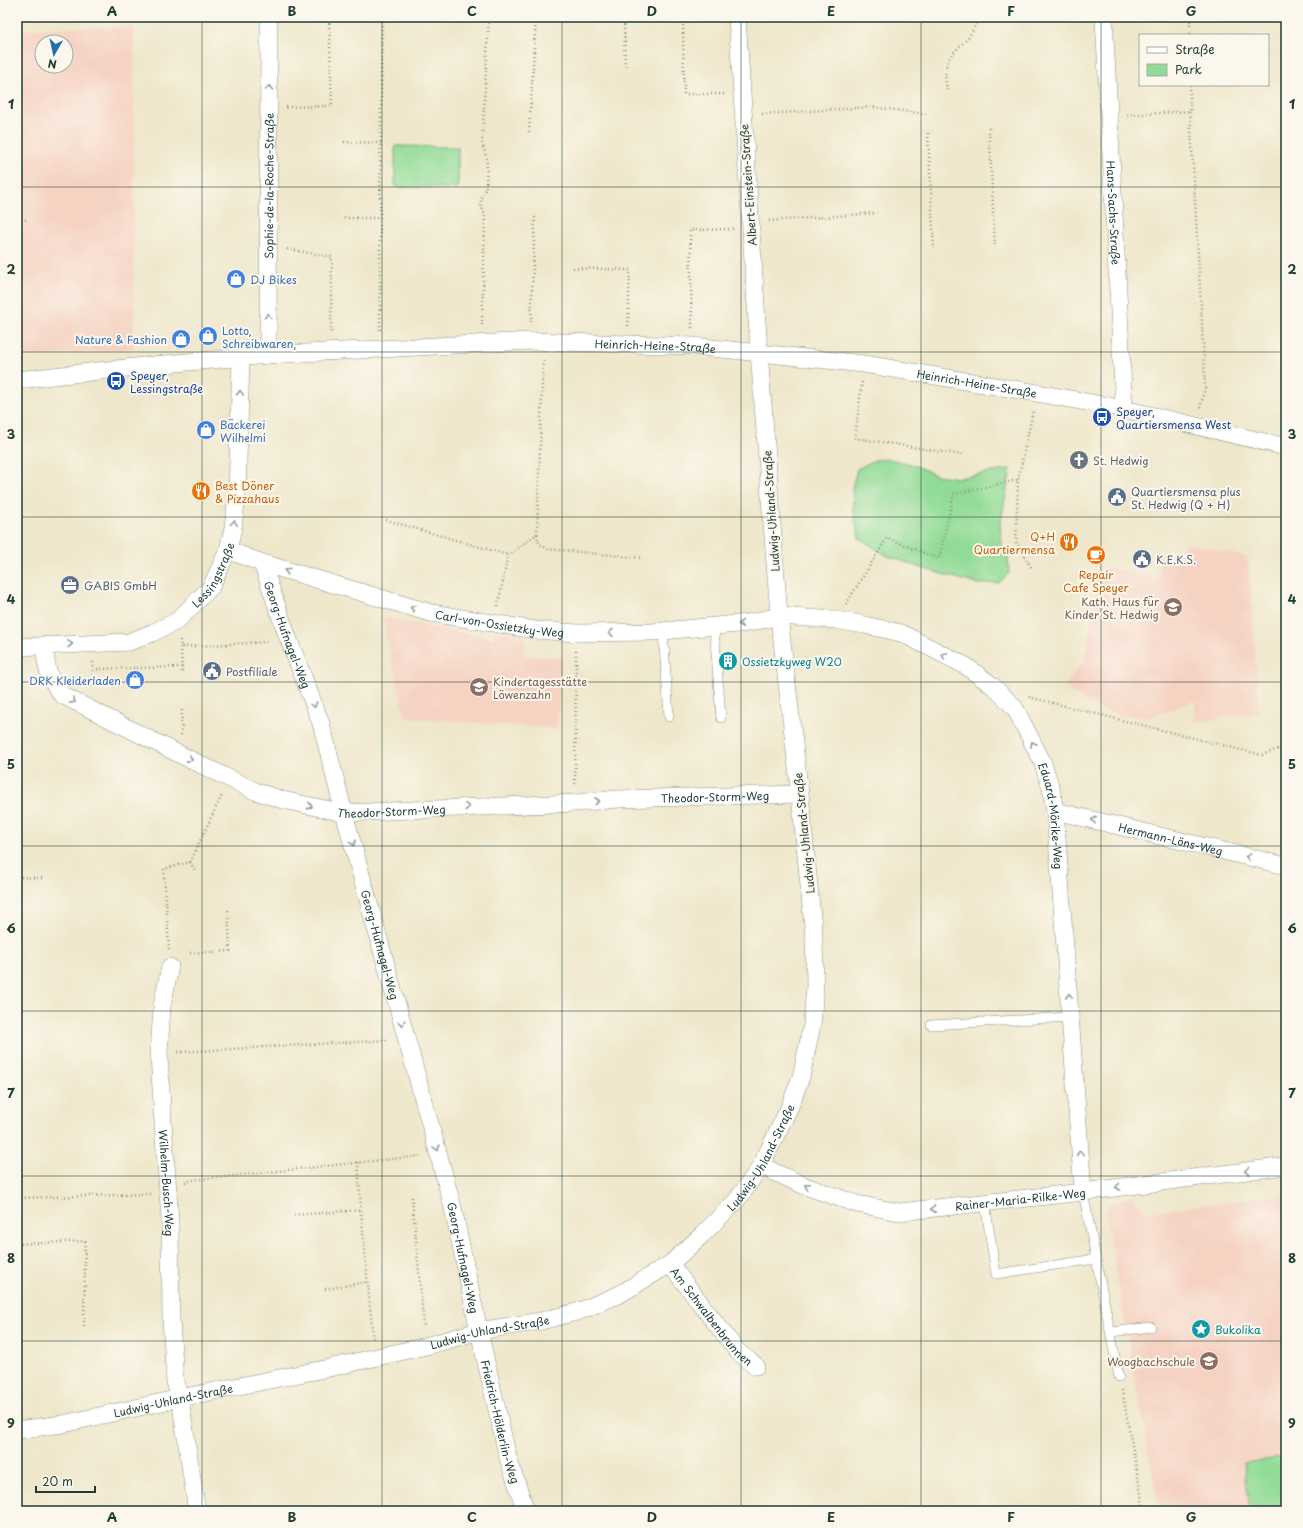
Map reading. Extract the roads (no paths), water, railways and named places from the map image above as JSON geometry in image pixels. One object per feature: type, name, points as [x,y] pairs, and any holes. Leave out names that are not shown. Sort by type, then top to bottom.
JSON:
[{"type":"street","name":"Sophie-de-la-Roche-Straße","points":[[268,355],[270,107],[269,17]]},
{"type":"street","name":"Albert-Einstein-Straße","points":[[737,17],[759,352]]},
{"type":"street","name":"Hans-Sachs-Straße","points":[[1104,17],[1124,409]]},
{"type":"street","name":"Heinrich-Heine-Straße","points":[[17,380],[241,357],[380,348],[537,341],[693,346],[864,364],[1037,393],[1124,409],[1286,447]]},
{"type":"street","name":"Ludwig-Uhland-Straße","points":[[17,1430],[63,1424],[180,1398],[375,1358],[426,1346],[479,1331],[541,1322],[580,1311],[620,1294],[670,1264],[737,1200],[761,1166],[790,1106],[801,1077],[812,1025],[815,985],[814,937],[800,794],[779,616],[759,352]]},
{"type":"street","name":"Lessingstraße","points":[[17,647],[129,642],[177,621],[211,587],[228,550],[233,528],[237,496],[241,357]]},
{"type":"street","name":"Carl-von-Ossietzky-Weg","points":[[228,550],[262,563],[431,613],[535,630],[576,633],[663,632],[748,623],[779,616]]},
{"type":"street","name":"Georg-Hufnagel-Weg","points":[[262,563],[321,723],[344,813],[453,1208],[479,1331]]},
{"type":"street","name":"Eduard-Mörike-Weg","points":[[779,616],[836,620],[901,633],[966,666],[993,686],[1019,714],[1042,761],[1051,788],[1055,811],[1083,1192]]},
{"type":"street","name":"Theodor-Storm-Weg","points":[[44,645],[48,674],[62,695],[181,755],[255,790],[283,800],[344,813],[575,803],[618,799],[800,794]]},
{"type":"street","name":"Hermann-Löns-Weg","points":[[1055,811],[1286,866]]},
{"type":"street","name":"Wilhelm-Busch-Weg","points":[[170,967],[162,1006],[159,1054],[170,1220],[171,1320],[175,1382],[180,1398],[198,1511]]},
{"type":"street","name":"Rainer-Maria-Rilke-Weg","points":[[761,1166],[805,1186],[857,1204],[899,1212],[1083,1192],[1286,1166]]},
{"type":"street","name":"Am Schwalbenbrunnen","points":[[670,1264],[738,1352],[756,1366]]},
{"type":"street","name":"Friedrich-Hölderlin-Weg","points":[[479,1331],[508,1458],[526,1511]]},
{"type":"lane","points":[[714,627],[721,718]]},
{"type":"lane","points":[[663,632],[669,718]]},
{"type":"lane","points":[[931,1025],[1070,1017]]},
{"type":"lane","points":[[1083,1192],[1120,1377]]},
{"type":"lane","points":[[985,1203],[996,1274],[1096,1260]]},
{"type":"lane","points":[[1111,1332],[1151,1327]]},
{"type":"place","name":"DJ Bikes","points":[[236,279]]},
{"type":"place","name":"Lotto, Schreibwaren,","points":[[208,336]]},
{"type":"place","name":"Nature & Fashion","points":[[181,339]]},
{"type":"place","name":"Speyer, Lessingstraße","points":[[116,381]]},
{"type":"place","name":"Speyer, Quartiersmensa West","points":[[1102,417]]},
{"type":"place","name":"Bäckerei Wilhelmi","points":[[206,430]]},
{"type":"place","name":"St. Hedwig","points":[[1079,460]]},
{"type":"place","name":"Best Döner & Pizzahaus","points":[[201,491]]},
{"type":"place","name":"Quartiersmensa plus St. Hedwig (Q + H)","points":[[1117,497]]},
{"type":"place","name":"Q+H Quartiermensa","points":[[1069,542]]},
{"type":"place","name":"Repair Cafe Speyer","points":[[1096,555]]},
{"type":"place","name":"K.E.K.S.","points":[[1142,559]]},
{"type":"place","name":"GABIS GmbH","points":[[70,585]]},
{"type":"place","name":"Kath. Haus für Kinder St. Hedwig","points":[[1173,607]]},
{"type":"place","name":"Ossietzkyweg W20","points":[[728,661]]},
{"type":"place","name":"Postfiliale","points":[[212,671]]},
{"type":"place","name":"DRK Kleiderladen","points":[[135,680]]},
{"type":"place","name":"Kindertagesstätte Löwenzahn","points":[[479,687]]},
{"type":"place","name":"Bukolika","points":[[1201,1329]]},
{"type":"place","name":"Woogbachschule","points":[[1209,1361]]}]
